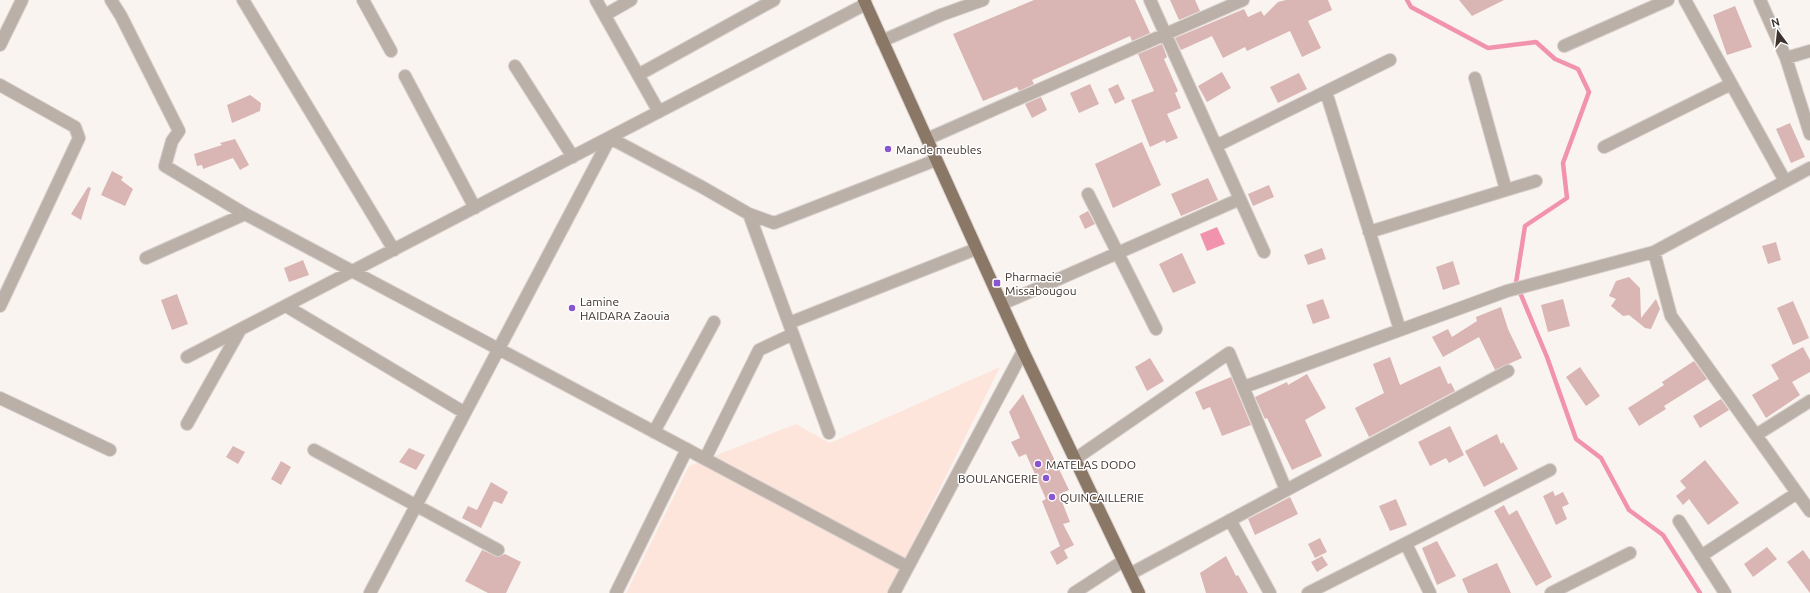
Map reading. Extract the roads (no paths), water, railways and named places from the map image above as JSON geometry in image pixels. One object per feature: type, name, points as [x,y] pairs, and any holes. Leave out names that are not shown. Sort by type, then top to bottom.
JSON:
[{"type":"main road","points":[[865,2],[1023,351],[1139,593]]},
{"type":"street","points":[[0,45],[22,0]]},
{"type":"street","points":[[111,0],[121,16],[179,131],[172,141],[165,166],[245,214],[908,567]]},
{"type":"street","points":[[243,0],[394,250]]},
{"type":"street","points":[[363,0],[391,51]]},
{"type":"street","points":[[596,0],[659,112]]},
{"type":"street","points":[[605,16],[631,0]]},
{"type":"street","points":[[638,75],[774,0]]},
{"type":"street","points":[[882,41],[941,15],[983,0]]},
{"type":"street","points":[[1150,0],[1264,252]]},
{"type":"street","points":[[927,139],[1243,0]]},
{"type":"street","points":[[1564,46],[1668,0]]},
{"type":"street","points":[[1685,0],[1785,181]]},
{"type":"street","points":[[1760,0],[1786,58],[1810,134]]},
{"type":"street","points":[[187,358],[610,138],[865,2]]},
{"type":"street","points":[[1786,58],[1810,51]]},
{"type":"street","points":[[1216,146],[1390,60]]},
{"type":"street","points":[[516,66],[573,157]]},
{"type":"street","points":[[405,76],[475,208]]},
{"type":"street","points":[[1475,78],[1506,190]]},
{"type":"street","points":[[1604,147],[1731,84]]},
{"type":"street","points":[[0,85],[75,127],[79,138],[0,306]]},
{"type":"street","points":[[1326,92],[1400,330]]},
{"type":"street","points":[[610,138],[702,187],[748,214],[774,223],[936,160]]},
{"type":"street","points":[[370,593],[610,138]]},
{"type":"street","points":[[1244,387],[1507,291],[1654,252],[1810,168]]},
{"type":"street","points":[[1369,232],[1536,181]]},
{"type":"street","points":[[1088,194],[1156,330]]},
{"type":"street","points":[[1002,304],[1240,199]]},
{"type":"street","points":[[146,258],[245,214]]},
{"type":"street","points":[[748,214],[829,433]]},
{"type":"street","points":[[705,459],[759,350],[791,328],[976,249]]},
{"type":"street","points":[[1654,252],[1671,316],[1809,508]]},
{"type":"street","points":[[286,306],[465,413]]},
{"type":"street","points":[[654,432],[714,322]]},
{"type":"street","points":[[187,424],[240,330]]},
{"type":"street","points":[[894,593],[1023,351]]},
{"type":"street","points":[[1075,459],[1229,353],[1286,490]]},
{"type":"street","points":[[1130,574],[1508,371]]},
{"type":"street","points":[[0,398],[110,450]]},
{"type":"street","points":[[1756,435],[1810,401]]},
{"type":"street","points":[[616,593],[687,449]]},
{"type":"street","points":[[314,450],[498,550]]},
{"type":"street","points":[[1308,593],[1550,470]]},
{"type":"street","points":[[1701,556],[1797,493]]},
{"type":"street","points":[[1230,520],[1270,593]]},
{"type":"street","points":[[1679,521],[1725,593]]},
{"type":"street","points":[[1406,544],[1430,593]]},
{"type":"street","points":[[1551,593],[1630,553]]},
{"type":"street","points":[[1074,593],[1123,561]]},
{"type":"waterway","points":[[1407,0],[1411,7],[1488,48],[1536,42],[1555,59],[1578,69],[1589,92],[1563,163],[1567,198],[1525,226],[1516,283],[1547,357],[1576,439],[1601,458],[1629,510],[1663,535],[1700,593]]},
{"type":"place","name":"Mande meubles","points":[[888,149]]},
{"type":"place","name":"Pharmacie Missabougou","points":[[997,283]]},
{"type":"place","name":"Lamine HAIDARA Zaouia","points":[[572,308]]},
{"type":"place","name":"MATELAS DODO","points":[[1038,464]]},
{"type":"place","name":"BOULANGERIE","points":[[1046,478]]},
{"type":"place","name":"QUINCAILLERIE","points":[[1052,497]]}]
